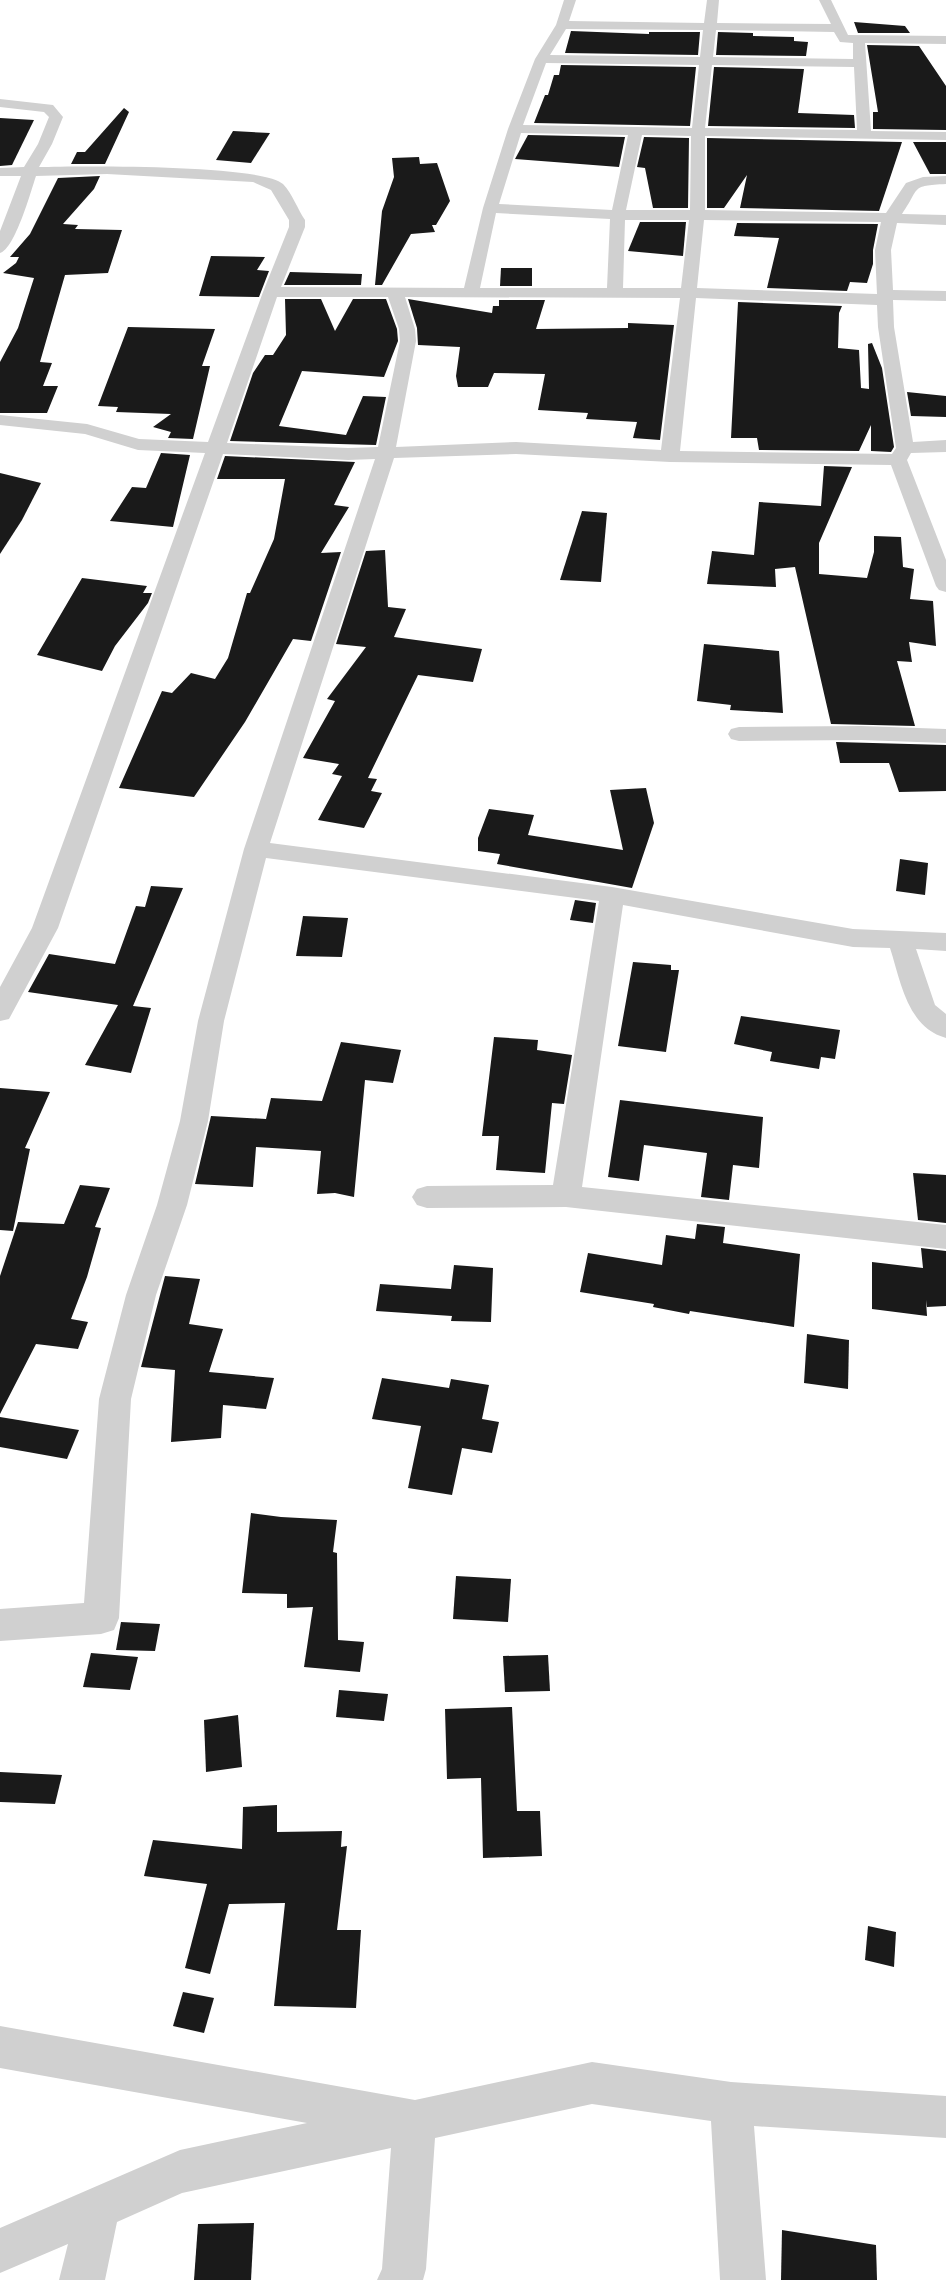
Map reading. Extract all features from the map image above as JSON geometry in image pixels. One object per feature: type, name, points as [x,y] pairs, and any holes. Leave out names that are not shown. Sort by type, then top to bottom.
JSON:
[{"type":"street","points":[[471,294],[490,208],[515,129],[541,59],[562,25],[570,0]]},
{"type":"street","points":[[670,456],[697,216],[698,132],[713,0]]},
{"type":"street","points":[[825,0],[844,39],[946,40]]},
{"type":"street","points":[[562,25],[839,28]]},
{"type":"street","points":[[859,39],[864,135]]},
{"type":"street","points":[[541,59],[860,63]]},
{"type":"street","points":[[0,103],[48,108],[56,117],[29,172],[16,213],[1,243]]},
{"type":"street","points":[[515,129],[946,136]]},
{"type":"street","points":[[615,294],[618,215],[636,131]]},
{"type":"street","points":[[0,172],[119,171],[245,177],[271,183],[277,187],[293,213],[297,227],[271,292],[218,448],[88,803],[45,928],[0,1012]]},
{"type":"street","points":[[946,180],[916,182],[907,191],[899,212],[890,218],[883,250],[886,327],[901,454],[946,586]]},
{"type":"street","points":[[490,208],[618,215],[946,220]]},
{"type":"street","points":[[271,292],[946,296]]},
{"type":"street","points":[[0,1625],[101,1618],[115,1399],[141,1296],[172,1205],[194,1121],[211,1021],[256,849],[386,453],[408,342],[407,329],[395,293]]},
{"type":"street","points":[[0,420],[87,429],[138,444],[348,454],[516,448],[670,456],[901,454],[946,446]]},
{"type":"street","points":[[739,734],[861,733],[946,736]]},
{"type":"street","points":[[256,849],[612,895],[853,938],[901,942],[946,942]]},
{"type":"street","points":[[567,1196],[612,895]]},
{"type":"street","points":[[901,942],[923,1009],[946,1029]]},
{"type":"street","points":[[427,1197],[567,1196],[946,1237]]},
{"type":"street","points":[[0,2047],[415,2121]]},
{"type":"street","points":[[0,2251],[180,2172],[592,2083],[731,2103],[946,2117]]},
{"type":"street","points":[[731,2103],[743,2280]]},
{"type":"street","points":[[400,2280],[404,2269],[415,2121]]},
{"type":"street","points":[[82,2280],[98,2208]]},
{"type":"building","points":[[854,22],[905,26],[910,33],[858,33]]},
{"type":"building","points":[[571,31],[649,34],[649,32],[700,32],[698,55],[565,53]]},
{"type":"building","points":[[718,32],[794,37],[794,41],[808,42],[806,56],[716,55]]},
{"type":"building","points":[[867,45],[919,46],[946,86],[946,130],[873,129],[873,112],[878,112]]},
{"type":"building","points":[[561,65],[696,67],[690,126],[534,123],[545,95],[548,95],[554,75],[559,75]]},
{"type":"building","points":[[714,67],[804,69],[798,113],[854,115],[855,128],[708,126]]},
{"type":"building","points":[[124,108],[129,112],[105,164],[71,164],[77,152],[85,152]]},
{"type":"building","points":[[0,118],[34,120],[12,165],[0,166]]},
{"type":"building","points":[[233,131],[270,133],[251,163],[216,160]]},
{"type":"building","points":[[528,135],[625,137],[619,167],[515,159]]},
{"type":"building","points":[[644,137],[689,138],[688,208],[653,208],[645,168],[637,167]]},
{"type":"building","points":[[707,138],[902,142],[879,211],[740,208],[747,175],[724,208],[707,208]]},
{"type":"building","points":[[913,142],[946,142],[946,174],[930,174]]},
{"type":"building","points":[[419,157],[420,164],[437,163],[450,201],[436,225],[432,225],[435,232],[411,234],[382,285],[375,285],[382,211],[394,177],[392,158]]},
{"type":"building","points":[[100,176],[94,189],[63,224],[78,225],[75,229],[122,230],[108,273],[65,275],[40,362],[52,363],[43,386],[58,386],[47,413],[0,413],[0,362],[18,328],[34,278],[3,273],[16,263],[19,257],[10,257],[30,234],[58,178]]},
{"type":"building","points":[[640,222],[686,222],[683,256],[628,251]]},
{"type":"building","points":[[737,223],[878,224],[873,264],[867,283],[850,282],[847,291],[767,288],[779,238],[734,236]]},
{"type":"building","points":[[211,256],[265,257],[257,270],[269,271],[259,297],[199,296]]},
{"type":"building","points":[[501,268],[532,268],[532,286],[500,286]]},
{"type":"building","points":[[290,272],[362,274],[361,285],[284,285]]},
{"type":"building","points":[[285,299],[321,299],[335,331],[353,299],[386,299],[397,329],[398,341],[384,377],[302,371],[279,426],[346,435],[363,396],[386,397],[376,445],[230,441],[253,373],[265,355],[273,355],[286,335]]},
{"type":"building","points":[[408,299],[492,313],[493,306],[499,306],[499,300],[545,300],[536,329],[628,328],[628,323],[674,325],[660,440],[633,438],[637,422],[586,419],[588,413],[538,410],[545,374],[494,373],[488,387],[458,387],[456,376],[460,347],[418,345],[417,328]]},
{"type":"building","points":[[738,302],[842,306],[839,313],[838,348],[859,350],[861,388],[869,389],[868,344],[872,343],[882,368],[894,447],[891,452],[871,451],[871,425],[859,451],[759,450],[757,438],[731,438]]},
{"type":"building","points":[[128,327],[215,329],[202,366],[210,366],[193,439],[168,438],[171,432],[153,427],[171,414],[116,412],[118,407],[98,406]]},
{"type":"building","points":[[907,392],[946,396],[946,417],[911,416]]},
{"type":"building","points":[[161,453],[190,455],[173,527],[110,521],[132,487],[146,488]]},
{"type":"building","points":[[225,456],[355,462],[334,505],[349,507],[321,553],[341,552],[311,641],[293,639],[245,722],[194,797],[119,788],[162,691],[172,693],[191,673],[215,679],[228,658],[247,593],[250,593],[274,539],[285,479],[217,479]]},
{"type":"building","points":[[824,466],[852,467],[819,543],[819,574],[867,578],[874,552],[874,536],[901,537],[903,567],[914,569],[910,599],[933,601],[936,646],[909,642],[912,662],[897,661],[915,726],[831,724],[795,567],[775,569],[776,587],[707,584],[712,551],[754,555],[759,502],[821,506]]},
{"type":"building","points":[[0,473],[41,483],[22,520],[0,554]]},
{"type":"building","points":[[582,511],[607,513],[601,582],[560,580]]},
{"type":"building","points":[[385,550],[388,607],[406,609],[394,637],[482,649],[473,682],[418,675],[368,778],[377,779],[371,791],[382,793],[364,828],[318,820],[342,776],[332,774],[339,764],[303,758],[335,701],[327,699],[366,647],[336,644],[366,551]]},
{"type":"building","points":[[82,578],[147,586],[143,593],[152,593],[148,603],[115,646],[102,671],[37,655]]},
{"type":"building","points":[[704,644],[779,651],[783,713],[730,710],[731,705],[697,701]]},
{"type":"building","points":[[836,742],[946,745],[946,791],[899,792],[889,763],[840,763]]},
{"type":"building","points":[[646,788],[654,823],[632,888],[497,864],[500,854],[478,851],[478,838],[489,809],[534,815],[528,835],[623,850],[610,790]]},
{"type":"building","points":[[900,859],[928,863],[925,895],[896,891]]},
{"type":"building","points":[[151,886],[183,888],[133,1006],[151,1008],[131,1073],[85,1065],[118,1005],[28,992],[49,954],[115,964],[136,906],[145,907]]},
{"type":"building","points":[[575,900],[596,903],[593,923],[570,920]]},
{"type":"building","points":[[303,916],[348,918],[342,957],[296,956]]},
{"type":"building","points":[[633,962],[671,965],[671,970],[679,970],[666,1052],[618,1046]]},
{"type":"building","points":[[741,1016],[840,1030],[835,1059],[821,1057],[819,1069],[770,1061],[772,1052],[734,1044]]},
{"type":"building","points":[[494,1037],[538,1040],[537,1050],[572,1055],[564,1104],[552,1103],[545,1173],[496,1170],[499,1136],[482,1136]]},
{"type":"building","points":[[341,1042],[401,1050],[393,1083],[365,1080],[354,1197],[335,1193],[317,1194],[321,1151],[256,1147],[253,1187],[195,1184],[211,1116],[266,1119],[271,1098],[322,1101]]},
{"type":"building","points":[[0,1088],[50,1092],[25,1148],[30,1149],[13,1231],[0,1230]]},
{"type":"building","points":[[620,1100],[763,1117],[759,1168],[733,1165],[729,1200],[701,1197],[707,1153],[644,1145],[639,1181],[608,1177]]},
{"type":"building","points":[[913,1173],[946,1175],[946,1223],[918,1220]]},
{"type":"building","points":[[80,1185],[110,1188],[95,1227],[101,1228],[87,1277],[71,1319],[88,1322],[78,1349],[36,1344],[0,1414],[0,1276],[18,1222],[64,1224]]},
{"type":"building","points":[[697,1224],[725,1227],[723,1243],[800,1254],[794,1327],[690,1311],[689,1314],[653,1307],[654,1304],[580,1292],[588,1253],[662,1265],[666,1235],[695,1239]]},
{"type":"building","points":[[921,1248],[946,1251],[946,1306],[927,1307],[926,1300],[927,1316],[872,1309],[872,1262],[923,1268]]},
{"type":"building","points":[[454,1265],[493,1268],[491,1322],[451,1321],[452,1316],[376,1311],[380,1284],[451,1289]]},
{"type":"building","points":[[165,1276],[200,1279],[189,1324],[223,1329],[209,1372],[274,1378],[266,1409],[223,1405],[221,1438],[171,1442],[175,1370],[141,1367]]},
{"type":"building","points":[[807,1334],[849,1340],[848,1389],[804,1383]]},
{"type":"building","points":[[382,1378],[449,1388],[451,1379],[489,1385],[482,1419],[499,1422],[492,1453],[462,1448],[452,1495],[408,1488],[421,1426],[372,1419]]},
{"type":"building","points":[[0,1417],[79,1430],[67,1459],[0,1447]]},
{"type":"building","points":[[251,1513],[337,1520],[333,1552],[337,1553],[338,1640],[364,1642],[360,1672],[304,1667],[313,1607],[287,1608],[287,1594],[242,1593]]},
{"type":"building","points":[[456,1576],[511,1579],[508,1622],[453,1619]]},
{"type":"building","points":[[121,1622],[160,1624],[155,1651],[116,1650]]},
{"type":"building","points":[[91,1653],[138,1657],[130,1690],[83,1687]]},
{"type":"building","points":[[548,1655],[550,1691],[505,1692],[503,1656]]},
{"type":"building","points":[[339,1690],[388,1694],[384,1721],[336,1717]]},
{"type":"building","points":[[512,1707],[517,1811],[540,1811],[542,1856],[483,1858],[481,1778],[447,1779],[445,1709]]},
{"type":"building","points":[[238,1715],[242,1767],[206,1772],[204,1720]]},
{"type":"building","points":[[0,1772],[62,1775],[55,1804],[0,1802]]},
{"type":"building","points":[[277,1805],[277,1832],[342,1831],[341,1847],[347,1846],[337,1930],[361,1930],[356,2008],[274,2006],[285,1903],[229,1904],[210,1974],[185,1968],[207,1884],[144,1876],[153,1840],[242,1849],[243,1807]]},
{"type":"building","points":[[868,1926],[896,1932],[894,1967],[865,1960]]},
{"type":"building","points":[[183,1992],[214,1998],[204,2033],[173,2026]]},
{"type":"building","points":[[254,2223],[251,2280],[194,2280],[198,2224]]},
{"type":"building","points":[[782,2230],[876,2245],[877,2280],[781,2280]]}]
